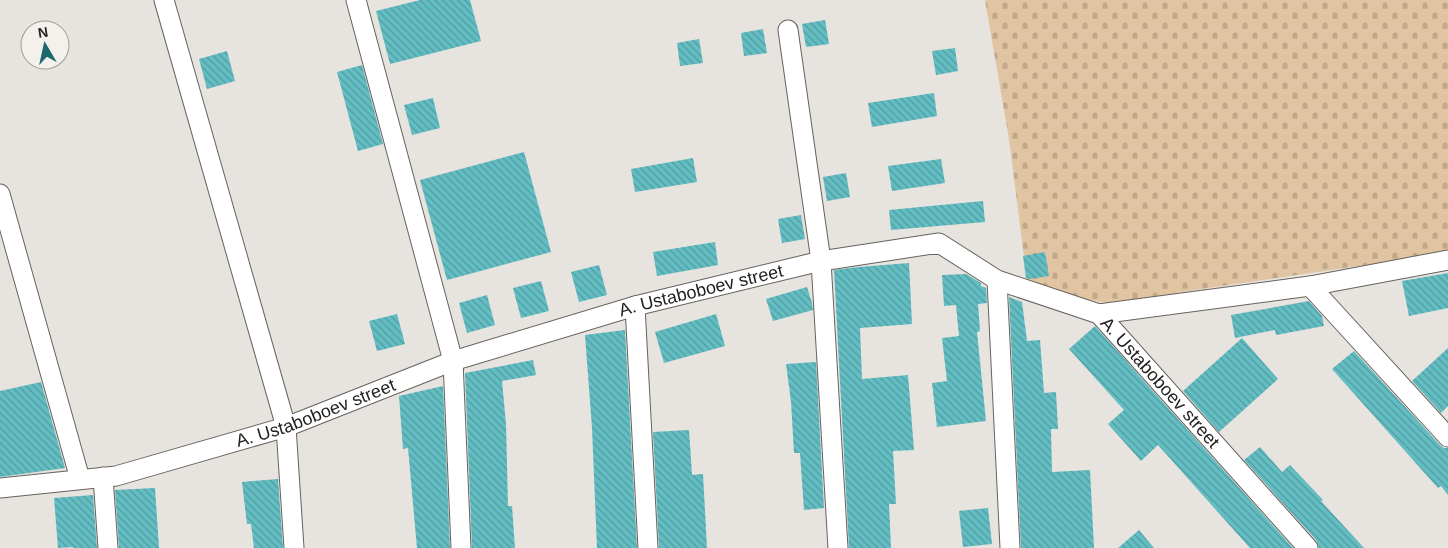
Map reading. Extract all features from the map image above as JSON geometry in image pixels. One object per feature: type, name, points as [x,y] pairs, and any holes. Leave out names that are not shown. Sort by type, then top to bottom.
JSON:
[{"type":"street","points":[[164,0],[286,427],[294,548]]},
{"type":"street","points":[[356,0],[452,362],[461,548]]},
{"type":"street","points":[[788,30],[821,261],[838,548]]},
{"type":"street","points":[[0,194],[80,479]]},
{"type":"street","name":"A. Ustaboboev street","points":[[0,488],[116,476],[286,427],[452,362],[635,306],[821,261],[939,244],[997,280],[1099,314],[1308,548]]},
{"type":"street","points":[[1099,314],[1310,286],[1448,260]]},
{"type":"street","points":[[997,280],[1010,548]]},
{"type":"street","points":[[1310,286],[1448,437]]},
{"type":"street","points":[[635,306],[648,548]]},
{"type":"street","points":[[103,477],[108,548]]},
{"type":"green space","points":[[985,0],[1448,0],[1448,250],[1420,257],[1111,304],[1065,295],[1027,280],[1009,139]]},
{"type":"building","points":[[420,0],[470,0],[481,41],[390,64],[376,11]]},
{"type":"building","points":[[825,20],[829,44],[806,47],[802,24]]},
{"type":"building","points":[[763,29],[767,53],[744,56],[741,33]]},
{"type":"building","points":[[699,39],[703,63],[680,66],[677,43]]},
{"type":"building","points":[[955,48],[958,71],[936,75],[932,51]]},
{"type":"building","points":[[227,51],[235,81],[207,89],[199,59]]},
{"type":"building","points":[[362,65],[383,144],[358,151],[337,72]]},
{"type":"building","points":[[934,93],[937,116],[872,127],[868,103]]},
{"type":"building","points":[[433,98],[440,128],[412,135],[404,105]]},
{"type":"building","points":[[524,152],[551,252],[447,280],[420,180]]},
{"type":"building","points":[[693,158],[697,182],[635,192],[631,169]]},
{"type":"building","points":[[941,159],[945,183],[892,191],[888,166]]},
{"type":"building","points":[[846,173],[850,197],[827,201],[823,177]]},
{"type":"building","points":[[983,201],[985,222],[891,230],[889,210]]},
{"type":"building","points":[[801,215],[805,239],[782,243],[778,219]]},
{"type":"building","points":[[715,242],[718,265],[657,276],[653,252]]},
{"type":"building","points":[[1045,252],[1049,276],[1026,278],[1023,256]]},
{"type":"building","points":[[909,263],[912,324],[860,328],[862,379],[908,375],[914,450],[893,451],[896,504],[889,504],[891,548],[849,548],[834,270]]},
{"type":"building","points":[[599,265],[607,295],[579,302],[571,272]]},
{"type":"building","points":[[1448,273],[1448,308],[1409,316],[1402,281]]},
{"type":"building","points":[[966,274],[986,288],[987,303],[978,304],[980,331],[977,332],[986,421],[937,427],[932,383],[947,381],[942,338],[959,336],[956,305],[944,306],[942,275]]},
{"type":"building","points":[[541,281],[549,311],[521,318],[513,288]]},
{"type":"building","points":[[807,287],[813,310],[773,321],[766,299]]},
{"type":"building","points":[[487,295],[495,325],[467,333],[459,303]]},
{"type":"building","points":[[1009,297],[1022,302],[1027,341],[1040,340],[1044,393],[1056,392],[1058,429],[1051,429],[1052,472],[1090,470],[1094,548],[1021,548]]},
{"type":"building","points":[[1309,301],[1322,316],[1324,326],[1276,335],[1275,330],[1235,338],[1231,315]]},
{"type":"building","points":[[397,314],[405,344],[377,351],[369,321]]},
{"type":"building","points":[[716,314],[725,346],[664,363],[655,332]]},
{"type":"building","points":[[1095,326],[1293,548],[1250,548],[1158,445],[1141,461],[1108,424],[1124,410],[1069,349]]},
{"type":"building","points":[[625,330],[637,548],[597,548],[592,428],[585,335]]},
{"type":"building","points":[[1242,338],[1278,379],[1219,432],[1183,391]]},
{"type":"building","points":[[1448,348],[1448,406],[1441,413],[1412,381]]},
{"type":"building","points":[[1354,351],[1440,445],[1448,448],[1448,495],[1441,486],[1438,488],[1332,369]]},
{"type":"building","points":[[533,360],[536,375],[502,381],[506,424],[508,506],[512,506],[515,548],[472,548],[465,373]]},
{"type":"building","points":[[816,362],[824,508],[804,510],[800,453],[794,453],[791,402],[786,364]]},
{"type":"building","points":[[41,382],[65,468],[0,477],[0,391]]},
{"type":"building","points":[[443,386],[450,548],[417,548],[408,448],[403,449],[399,396]]},
{"type":"building","points":[[689,430],[692,475],[703,474],[707,548],[659,548],[653,432]]},
{"type":"building","points":[[1260,447],[1282,472],[1290,465],[1364,548],[1319,548],[1316,540],[1244,460]]},
{"type":"building","points":[[278,479],[283,548],[254,548],[251,524],[247,524],[242,482]]},
{"type":"building","points":[[155,488],[159,548],[119,548],[115,490]]},
{"type":"building","points":[[93,495],[97,548],[58,548],[54,498]]},
{"type":"building","points":[[988,508],[992,544],[963,547],[959,511]]},
{"type":"building","points":[[1139,530],[1154,548],[1118,548]]}]
